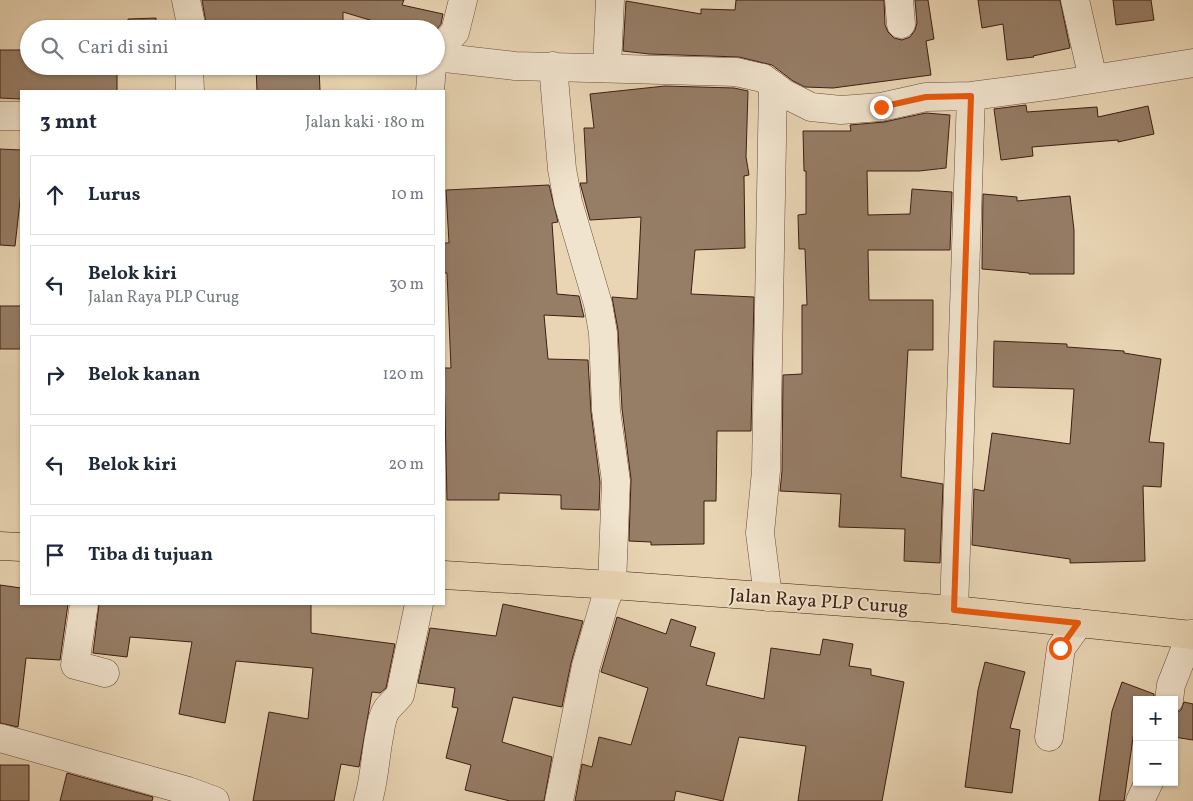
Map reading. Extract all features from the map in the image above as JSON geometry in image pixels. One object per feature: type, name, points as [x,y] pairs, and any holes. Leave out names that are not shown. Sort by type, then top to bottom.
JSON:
[{"type":"main road","points":[[0,546],[20,547]]},
{"type":"main road","name":"Jalan Raya PLP Curug","points":[[445,575],[612,585],[954,610],[1192,634]]},
{"type":"street","points":[[186,0],[190,20]]},
{"type":"street","points":[[445,43],[455,32],[463,0]]},
{"type":"street","points":[[607,67],[610,0]]},
{"type":"street","points":[[1075,0],[1093,79]]},
{"type":"street","points":[[445,58],[515,66],[736,72],[763,78],[811,107],[841,110],[881,107],[926,97],[971,96],[1193,64]]},
{"type":"street","points":[[553,66],[566,194],[598,304],[603,334],[606,410],[616,481],[612,585],[605,600],[586,666],[559,801]]},
{"type":"street","points":[[189,75],[190,90]]},
{"type":"street","points":[[430,90],[431,75]]},
{"type":"street","points":[[768,597],[760,533],[766,471],[773,85]]},
{"type":"street","points":[[954,610],[971,96]]},
{"type":"street","points":[[0,116],[20,116]]},
{"type":"street","points":[[84,605],[75,665],[105,673]]},
{"type":"street","points":[[368,801],[382,721],[387,709],[400,695],[419,605]]},
{"type":"street","points":[[1049,737],[1060,648],[1078,623]]},
{"type":"street","points":[[1170,696],[1171,685],[1192,634]]},
{"type":"street","points":[[0,738],[179,788],[215,801]]},
{"type":"street","points":[[1140,801],[1147,786]]},
{"type":"building","points":[[202,0],[404,0],[402,5],[443,14],[442,20],[370,20],[343,12],[343,20],[205,20]]},
{"type":"building","points":[[736,0],[884,0],[885,25],[888,32],[894,38],[902,40],[910,37],[915,30],[917,23],[915,0],[928,0],[934,39],[926,41],[931,75],[833,88],[805,87],[793,81],[772,65],[739,57],[649,54],[623,51],[626,1],[701,14],[701,9],[735,10]]},
{"type":"building","points":[[978,0],[1060,0],[1070,48],[1034,57],[1007,60],[1003,24],[982,28]]},
{"type":"building","points":[[1113,0],[1151,0],[1154,20],[1116,25]]},
{"type":"building","points":[[156,18],[156,20],[128,20]]},
{"type":"building","points":[[0,50],[20,50],[20,75],[117,75],[117,90],[20,90],[20,99],[0,98]]},
{"type":"building","points":[[256,75],[319,75],[320,90],[257,90]]},
{"type":"building","points":[[665,86],[734,88],[748,91],[746,157],[749,175],[744,176],[745,248],[695,250],[691,294],[754,297],[751,431],[717,431],[716,501],[704,501],[704,544],[651,545],[651,542],[629,541],[631,479],[622,409],[618,330],[612,297],[637,299],[641,217],[590,220],[580,183],[587,183],[584,128],[594,128],[590,94]]},
{"type":"building","points":[[1026,105],[1027,112],[1097,107],[1098,117],[1148,106],[1154,134],[1118,142],[1118,140],[1032,147],[1033,156],[1001,160],[994,109]]},
{"type":"building","points":[[926,113],[950,115],[946,168],[919,171],[867,171],[868,215],[910,214],[912,189],[952,192],[950,250],[868,250],[869,300],[933,300],[933,350],[908,350],[901,477],[943,484],[940,563],[904,561],[905,529],[839,527],[841,494],[780,491],[783,375],[802,374],[802,305],[807,305],[805,249],[799,249],[798,215],[806,214],[806,171],[804,171],[803,131],[851,131],[850,125],[884,122]]},
{"type":"building","points":[[0,149],[20,150],[20,201],[15,246],[0,245]]},
{"type":"building","points":[[549,185],[558,222],[552,223],[557,294],[579,296],[584,317],[544,315],[548,359],[588,360],[591,412],[600,482],[599,510],[561,509],[561,495],[499,493],[499,500],[447,500],[445,368],[451,368],[447,273],[445,273],[445,243],[449,243],[446,190]]},
{"type":"building","points":[[983,194],[1017,197],[1017,201],[1070,196],[1074,230],[1074,274],[1029,274],[982,269]]},
{"type":"building","points":[[0,306],[20,306],[20,349],[0,349]]},
{"type":"building","points":[[994,341],[1067,344],[1067,347],[1124,351],[1124,353],[1161,359],[1149,442],[1164,443],[1161,487],[1143,486],[1145,561],[1070,563],[1070,559],[972,545],[974,489],[984,491],[992,433],[1070,444],[1074,389],[993,387]]},
{"type":"building","points":[[0,585],[20,588],[20,605],[68,605],[60,660],[26,658],[18,727],[0,723]]},
{"type":"building","points":[[503,604],[583,621],[571,663],[562,707],[513,697],[502,742],[552,757],[544,801],[510,801],[465,790],[471,765],[446,758],[458,708],[452,707],[455,688],[418,683],[430,628],[496,636]]},
{"type":"building","points":[[99,605],[311,605],[311,633],[395,644],[386,688],[380,693],[372,692],[359,767],[341,764],[334,801],[253,801],[269,712],[308,719],[313,668],[236,661],[225,723],[179,714],[192,642],[130,637],[127,657],[93,653]]},
{"type":"building","points":[[617,617],[666,634],[671,619],[696,627],[690,646],[715,653],[706,685],[764,699],[771,648],[820,655],[823,639],[853,644],[849,666],[871,669],[871,675],[904,682],[882,801],[798,801],[806,746],[739,737],[723,801],[676,791],[674,801],[575,801],[582,764],[592,767],[599,737],[631,745],[648,688],[601,672]]},
{"type":"building","points":[[985,662],[1025,672],[1010,728],[1020,730],[1012,793],[965,787],[978,690]]},
{"type":"building","points":[[1122,682],[1154,694],[1154,696],[1133,696],[1133,738],[1124,801],[1099,801],[1112,711]]},
{"type":"building","points":[[1184,702],[1193,704],[1193,740],[1178,738],[1178,712]]},
{"type":"building","points":[[0,765],[29,765],[29,801],[0,801]]},
{"type":"building","points":[[67,773],[153,797],[152,801],[60,801]]},
{"type":"route","points":[[881,107],[926,97],[971,96],[954,610],[1078,623],[1060,648]]}]
